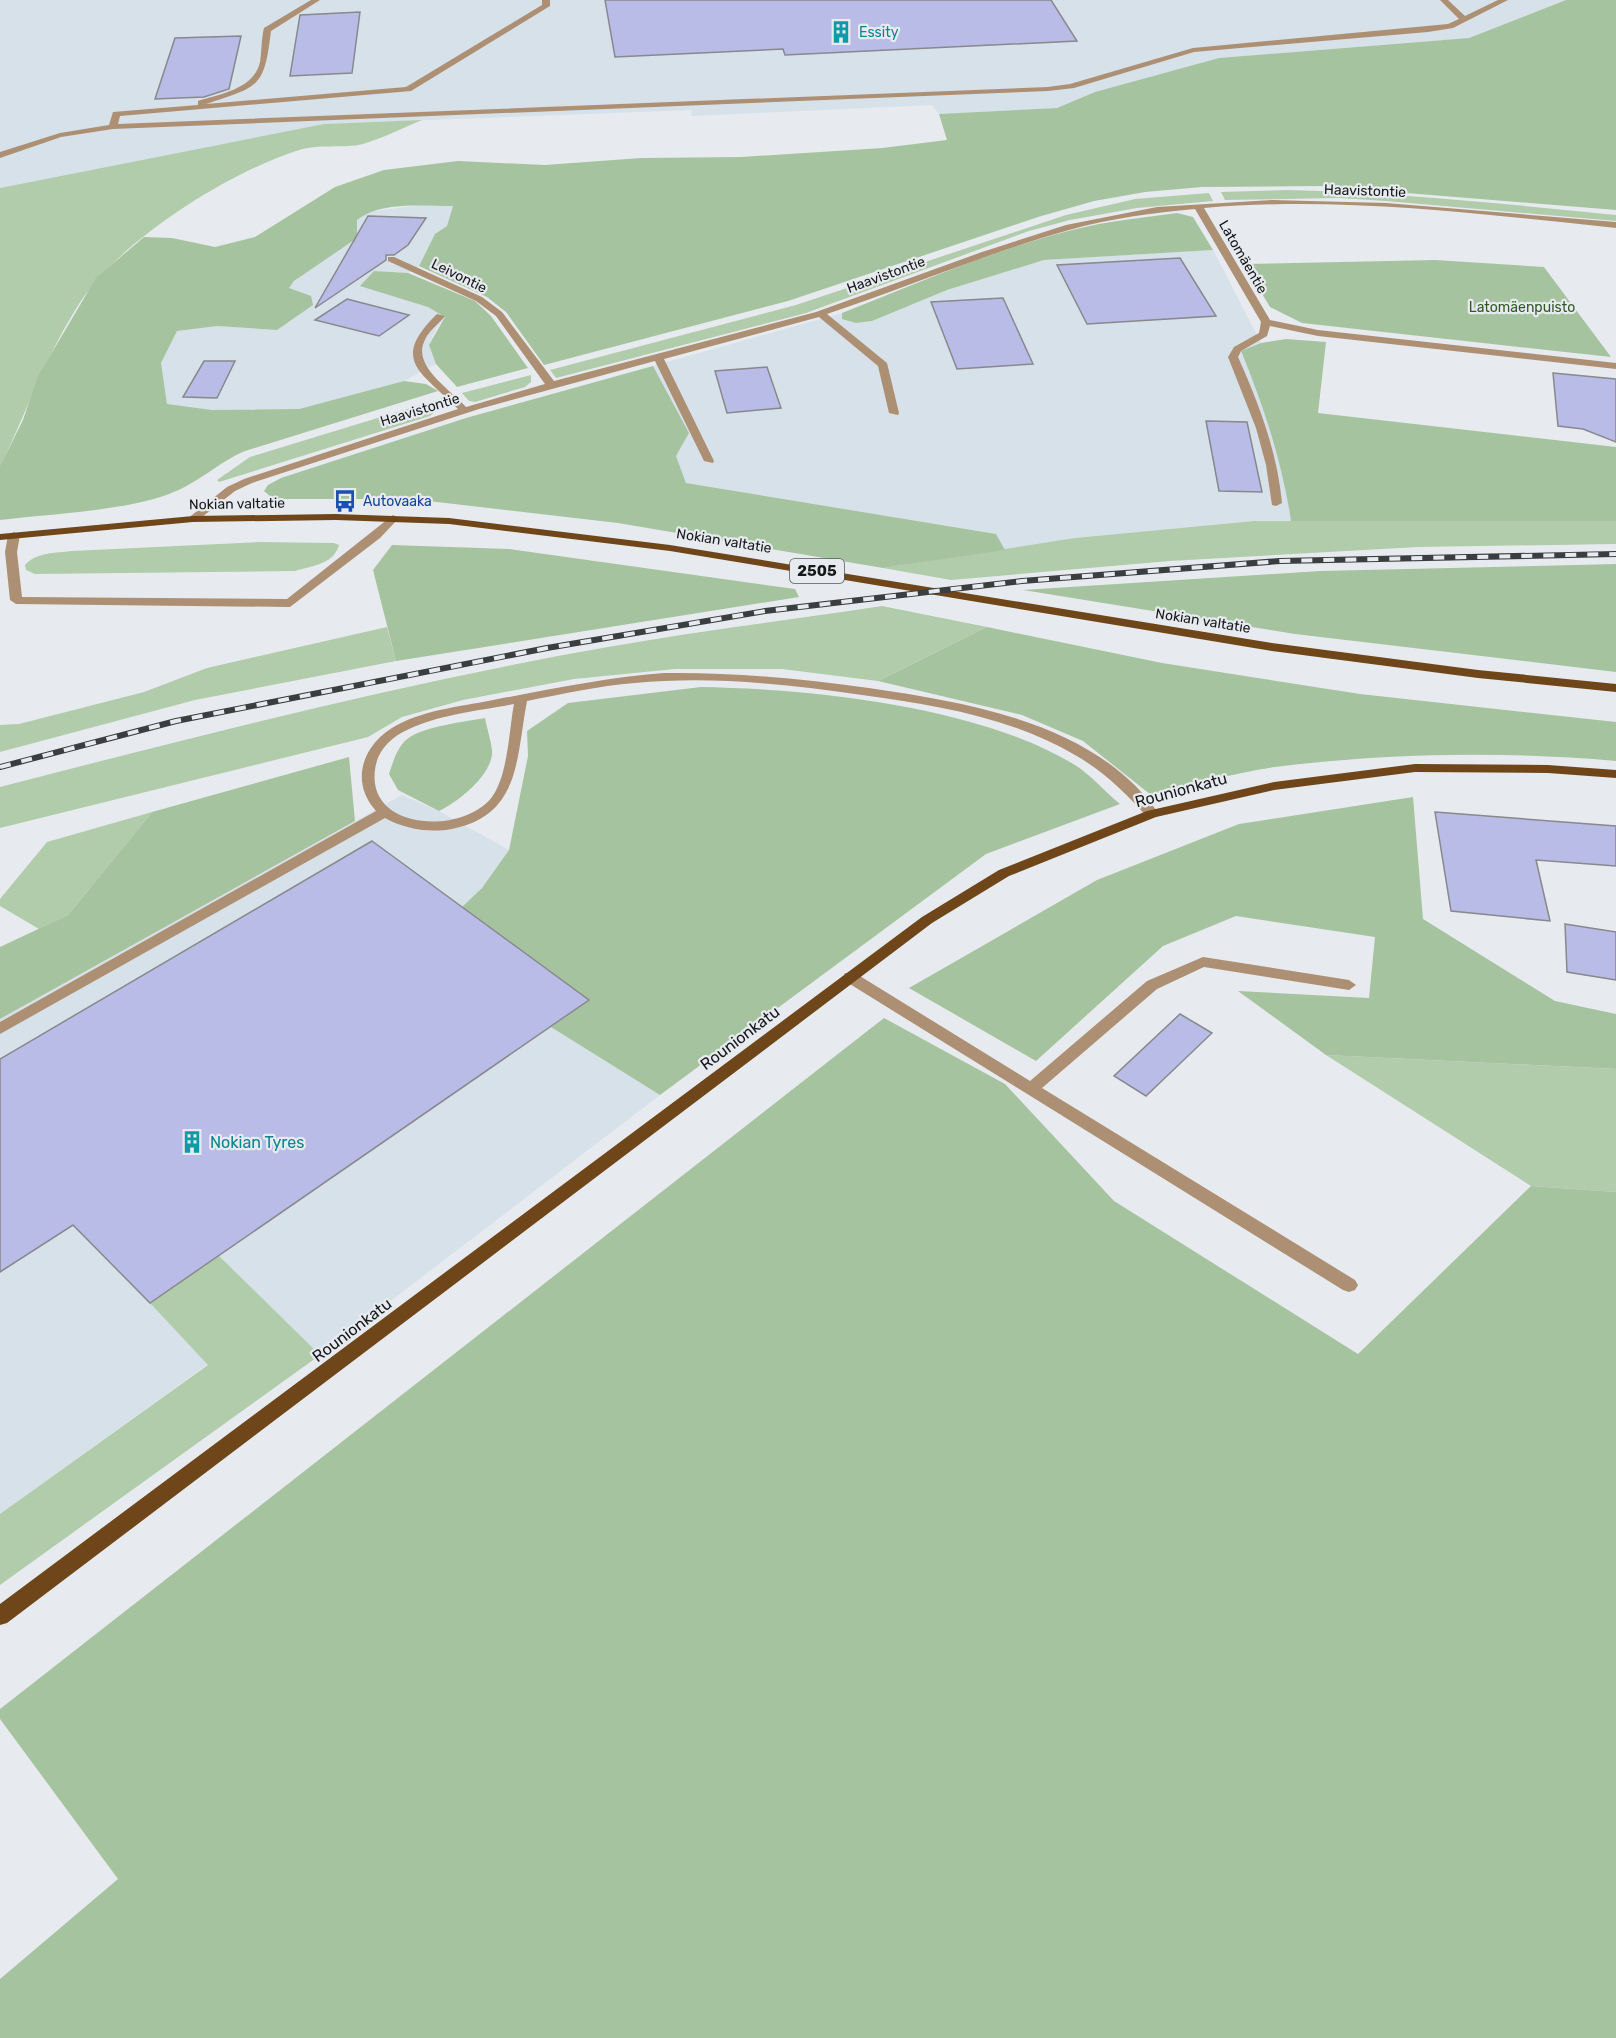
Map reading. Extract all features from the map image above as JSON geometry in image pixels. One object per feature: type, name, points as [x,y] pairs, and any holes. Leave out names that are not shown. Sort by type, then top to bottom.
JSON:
[{"type":"main road","name":"Nokian valtatie","points":[[0,537],[193,519],[393,518],[504,526],[659,546],[1272,647],[1478,674],[1616,688]]},
{"type":"main road","name":"Rounionkatu","points":[[0,1616],[927,920],[1004,873],[1152,814],[1274,786],[1414,768],[1548,769],[1616,774]]},
{"type":"street","points":[[178,111],[243,88],[262,68],[267,30],[316,0]]},
{"type":"street","points":[[113,127],[116,114],[178,111],[408,89],[546,6],[546,0]]},
{"type":"street","points":[[1444,0],[1464,19]]},
{"type":"street","points":[[0,155],[60,135],[113,127],[1048,89],[1071,86],[1192,50],[1428,30],[1464,19],[1504,0]]},
{"type":"street","name":"Haavistontie","points":[[193,519],[231,489],[248,481],[551,385],[820,314],[1037,234],[1118,215],[1198,206],[1309,202],[1387,204],[1616,225]]},
{"type":"street","name":"Latomäentie","points":[[1198,206],[1266,322]]},
{"type":"street","name":"Leivontie","points":[[391,260],[485,304],[498,314],[551,385]]},
{"type":"street","points":[[820,314],[883,365],[894,413]]},
{"type":"street","points":[[440,316],[418,337],[415,349],[420,366],[465,411]]},
{"type":"street","points":[[1276,503],[1272,463],[1255,407],[1233,357],[1237,348],[1264,334],[1266,322],[1318,333],[1616,366]]},
{"type":"street","points":[[658,357],[709,461]]},
{"type":"street","points":[[14,535],[11,552],[16,600],[290,603],[376,536],[393,518]]},
{"type":"street","points":[[521,699],[502,791],[486,808],[462,822],[434,828],[401,824],[383,813],[366,786],[369,760],[384,738],[414,722],[521,699],[632,680],[701,676],[766,679],[903,697],[980,713],[1030,728],[1079,751],[1120,778],[1152,814]]},
{"type":"street","points":[[0,1029],[383,813]]},
{"type":"street","points":[[1031,1089],[1152,985],[1203,962],[1349,985]]},
{"type":"street","points":[[850,977],[1349,1284]]},
{"type":"shaded area","points":[[0,0],[1566,0],[1469,38],[1219,58],[1095,92],[1057,108],[939,114],[932,105],[691,116],[692,110],[324,124],[0,188]]},
{"type":"shaded area","points":[[421,205],[453,206],[447,227],[435,234],[419,266],[408,273],[374,271],[446,317],[437,327],[429,345],[436,364],[404,381],[299,409],[212,410],[167,405],[161,363],[177,331],[217,326],[277,330],[288,288],[357,220],[368,212]]},
{"type":"shaded area","points":[[1213,250],[1261,343],[1241,352],[1265,409],[1284,476],[1291,521],[1254,521],[1075,538],[1005,550],[996,534],[686,483],[676,456],[689,433],[653,366],[842,313],[843,319],[856,323],[872,321],[947,290],[1044,260]]},
{"type":"shaded area","points":[[402,795],[439,811],[509,850],[482,888],[462,907],[589,1001],[552,1027],[660,1095],[320,1355],[218,1256],[150,1303],[208,1364],[0,1514],[0,1019]]},
{"type":"green space","points":[[1566,0],[1616,0],[1616,210],[1320,186],[1202,187],[1145,192],[1094,201],[1038,217],[788,301],[544,365],[506,312],[487,297],[419,266],[435,234],[447,226],[453,206],[390,207],[366,214],[357,220],[357,238],[294,281],[289,288],[311,296],[313,305],[277,330],[217,326],[177,331],[161,363],[167,404],[212,410],[299,409],[404,381],[426,384],[438,391],[245,451],[180,489],[151,500],[109,508],[0,520],[0,466],[23,420],[38,376],[96,278],[144,237],[172,238],[215,247],[255,237],[335,187],[384,170],[458,161],[545,165],[641,158],[741,157],[882,148],[947,140],[939,114],[1057,108],[1095,92],[1219,58],[1469,38]]},
{"type":"green space","points":[[422,120],[363,144],[305,149],[268,162],[207,193],[147,234],[97,280],[67,323],[0,467],[0,188],[324,124]]},
{"type":"green space","points":[[1289,190],[1412,196],[1534,207],[1616,215],[1616,221],[1339,198],[1225,200],[1221,192]]},
{"type":"green space","points":[[1209,193],[1213,201],[1137,208],[1070,220],[1029,231],[806,313],[556,378],[550,370],[796,305],[1066,215],[1135,199]]},
{"type":"green space","points":[[1177,213],[1193,217],[1213,250],[1044,260],[947,290],[872,321],[856,323],[842,319],[842,313],[1013,247],[1085,227]]},
{"type":"green space","name":"Latomäenpuisto","points":[[1435,260],[1544,267],[1611,357],[1302,323],[1270,307],[1244,264]]},
{"type":"green space","points":[[374,271],[408,273],[475,301],[491,316],[528,368],[457,387],[436,364],[429,345],[445,317],[428,307],[360,286]]},
{"type":"green space","points":[[1286,339],[1326,342],[1318,413],[1616,447],[1616,521],[1291,521],[1283,477],[1271,434],[1241,351],[1261,343]]},
{"type":"green space","points":[[653,366],[689,433],[676,456],[686,483],[996,534],[1005,550],[883,568],[618,523],[411,499],[279,499],[271,497],[264,491],[268,485],[281,478],[466,418]]},
{"type":"green space","points":[[531,375],[531,382],[525,387],[475,402],[469,401],[462,393]]},
{"type":"green space","points":[[443,398],[445,403],[430,416],[219,482],[217,480],[250,457]]},
{"type":"green space","points":[[1254,521],[1616,521],[1616,544],[1418,547],[1170,561],[951,580],[883,568],[1075,538]]},
{"type":"green space","points":[[260,542],[334,543],[339,545],[327,560],[295,571],[35,574],[26,570],[25,565],[41,555],[59,552]]},
{"type":"green space","points":[[392,545],[509,549],[795,589],[799,597],[396,661],[373,570]]},
{"type":"green space","points":[[1616,564],[1616,672],[1295,634],[1023,590],[1320,571]]},
{"type":"green space","points":[[882,606],[987,627],[878,681],[782,669],[675,669],[574,679],[463,700],[402,717],[368,737],[0,828],[0,787],[151,748],[379,693],[531,661],[676,636]]},
{"type":"green space","points":[[387,627],[396,661],[195,700],[0,752],[0,725],[19,724],[144,692],[207,668]]},
{"type":"green space","points":[[987,627],[1162,663],[1360,694],[1616,722],[1616,761],[1531,756],[1446,755],[1318,762],[1275,767],[1151,795],[1083,741],[1022,715],[878,681]]},
{"type":"green space","points":[[701,687],[843,697],[944,715],[991,728],[1036,745],[1075,765],[1120,804],[986,854],[660,1095],[551,1027],[589,1000],[462,907],[482,888],[509,850],[528,756],[527,731],[568,703]]},
{"type":"green space","points":[[485,718],[492,750],[491,759],[481,777],[465,794],[439,811],[398,790],[389,774],[396,754],[406,740],[417,733],[436,727]]},
{"type":"green space","points":[[349,757],[355,821],[0,1019],[0,947],[68,915],[152,812]]},
{"type":"green space","points":[[1413,797],[1423,919],[1555,1001],[1616,1014],[1616,1069],[1326,1055],[1238,991],[1369,998],[1375,937],[1236,916],[1163,946],[1036,1061],[909,988],[1097,880],[1239,824]]},
{"type":"green space","points":[[152,812],[68,915],[39,929],[0,906],[0,899],[47,842]]},
{"type":"green space","points":[[884,1018],[1005,1084],[1114,1201],[1358,1354],[1531,1186],[1616,1192],[1616,2038],[0,2038],[0,1979],[118,1879],[0,1719],[0,1709]]},
{"type":"green space","points":[[1326,1055],[1616,1069],[1616,1192],[1531,1186]]},
{"type":"green space","points":[[219,1256],[320,1355],[0,1585],[0,1514],[208,1365],[150,1303]]},
{"type":"building","name":"Essity","points":[[605,0],[1051,0],[1077,41],[785,55],[783,49],[615,57]]},
{"type":"building","points":[[360,12],[352,73],[290,76],[300,15]]},
{"type":"building","points":[[241,36],[229,89],[204,97],[155,99],[175,38]]},
{"type":"building","points":[[368,216],[426,218],[408,245],[394,255],[386,255],[386,260],[315,308]]},
{"type":"building","points":[[1180,258],[1216,316],[1087,324],[1057,265]]},
{"type":"building","points":[[1003,298],[1033,364],[957,369],[931,302]]},
{"type":"building","points":[[347,299],[409,315],[379,336],[315,320]]},
{"type":"building","points":[[204,361],[235,361],[217,398],[183,397]]},
{"type":"building","points":[[767,367],[781,408],[727,413],[715,371]]},
{"type":"building","points":[[1553,373],[1616,379],[1616,442],[1583,429],[1558,426]]},
{"type":"building","points":[[1206,421],[1247,422],[1262,492],[1219,491]]},
{"type":"building","points":[[1435,812],[1616,826],[1616,866],[1536,860],[1550,921],[1451,911]]},
{"type":"building","name":"Nokian Tyres","points":[[372,841],[589,1000],[150,1303],[73,1225],[0,1272],[0,1059]]},
{"type":"building","points":[[1565,924],[1616,932],[1616,980],[1567,972]]},
{"type":"building","points":[[1180,1014],[1212,1033],[1146,1096],[1114,1076]]},
{"type":"railway","points":[[0,767],[176,721],[547,648],[765,611],[1022,581],[1280,561],[1616,554]]},
{"type":"place","name":"Essity","points":[[841,32]]},
{"type":"place","name":"Autovaaka","points":[[345,501]]},
{"type":"place","name":"Nokian Tyres","points":[[192,1142]]}]
